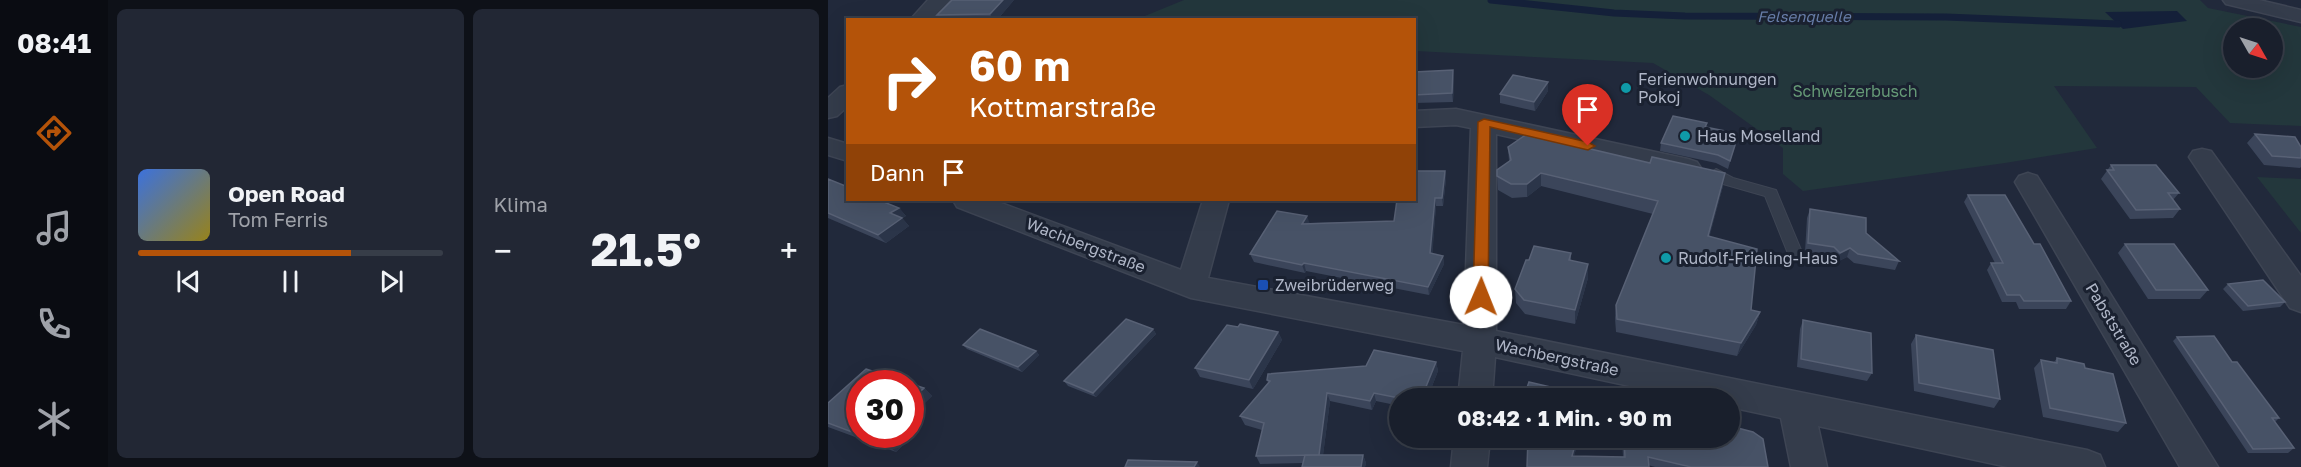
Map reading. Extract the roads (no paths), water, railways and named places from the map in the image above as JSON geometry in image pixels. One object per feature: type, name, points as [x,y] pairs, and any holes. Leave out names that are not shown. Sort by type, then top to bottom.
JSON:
[{"type":"street","points":[[922,18],[940,0]]},
{"type":"street","points":[[2233,0],[2301,16]]},
{"type":"street","points":[[828,111],[846,94]]},
{"type":"street","points":[[1416,119],[1456,117],[1484,122],[1716,174]]},
{"type":"street","points":[[1476,388],[1480,341],[1484,122]]},
{"type":"street","points":[[828,146],[846,152]]},
{"type":"street","points":[[2202,157],[2301,300]]},
{"type":"street","name":"Pabststraße","points":[[2028,182],[2200,467]]},
{"type":"street","name":"Wachbergstraße","points":[[970,201],[1191,286],[1480,341],[2087,467]]},
{"type":"street","points":[[1191,286],[1216,201]]},
{"type":"street","points":[[1796,406],[1809,467]]},
{"type":"street","points":[[1470,467],[1471,448]]},
{"type":"lane","points":[[1716,174],[1728,181],[1771,193],[1796,257]]},
{"type":"water","points":[[2177,11],[2187,21],[2123,29],[2105,12]]},
{"type":"waterway","name":"Felsenquelle","points":[[1491,0],[1614,13],[1685,16],[1946,17],[2118,24]]},
{"type":"place","name":"Ferienwohnungen Pokoj","points":[[1626,88]]},
{"type":"place","name":"Haus Moselland","points":[[1685,136]]},
{"type":"place","name":"Rudolf-Frieling-Haus","points":[[1666,258]]},
{"type":"place","name":"Zweibrüderweg","points":[[1263,285]]},
{"type":"park label","name":"Schweizerbusch","points":[[1855,91]]}]
